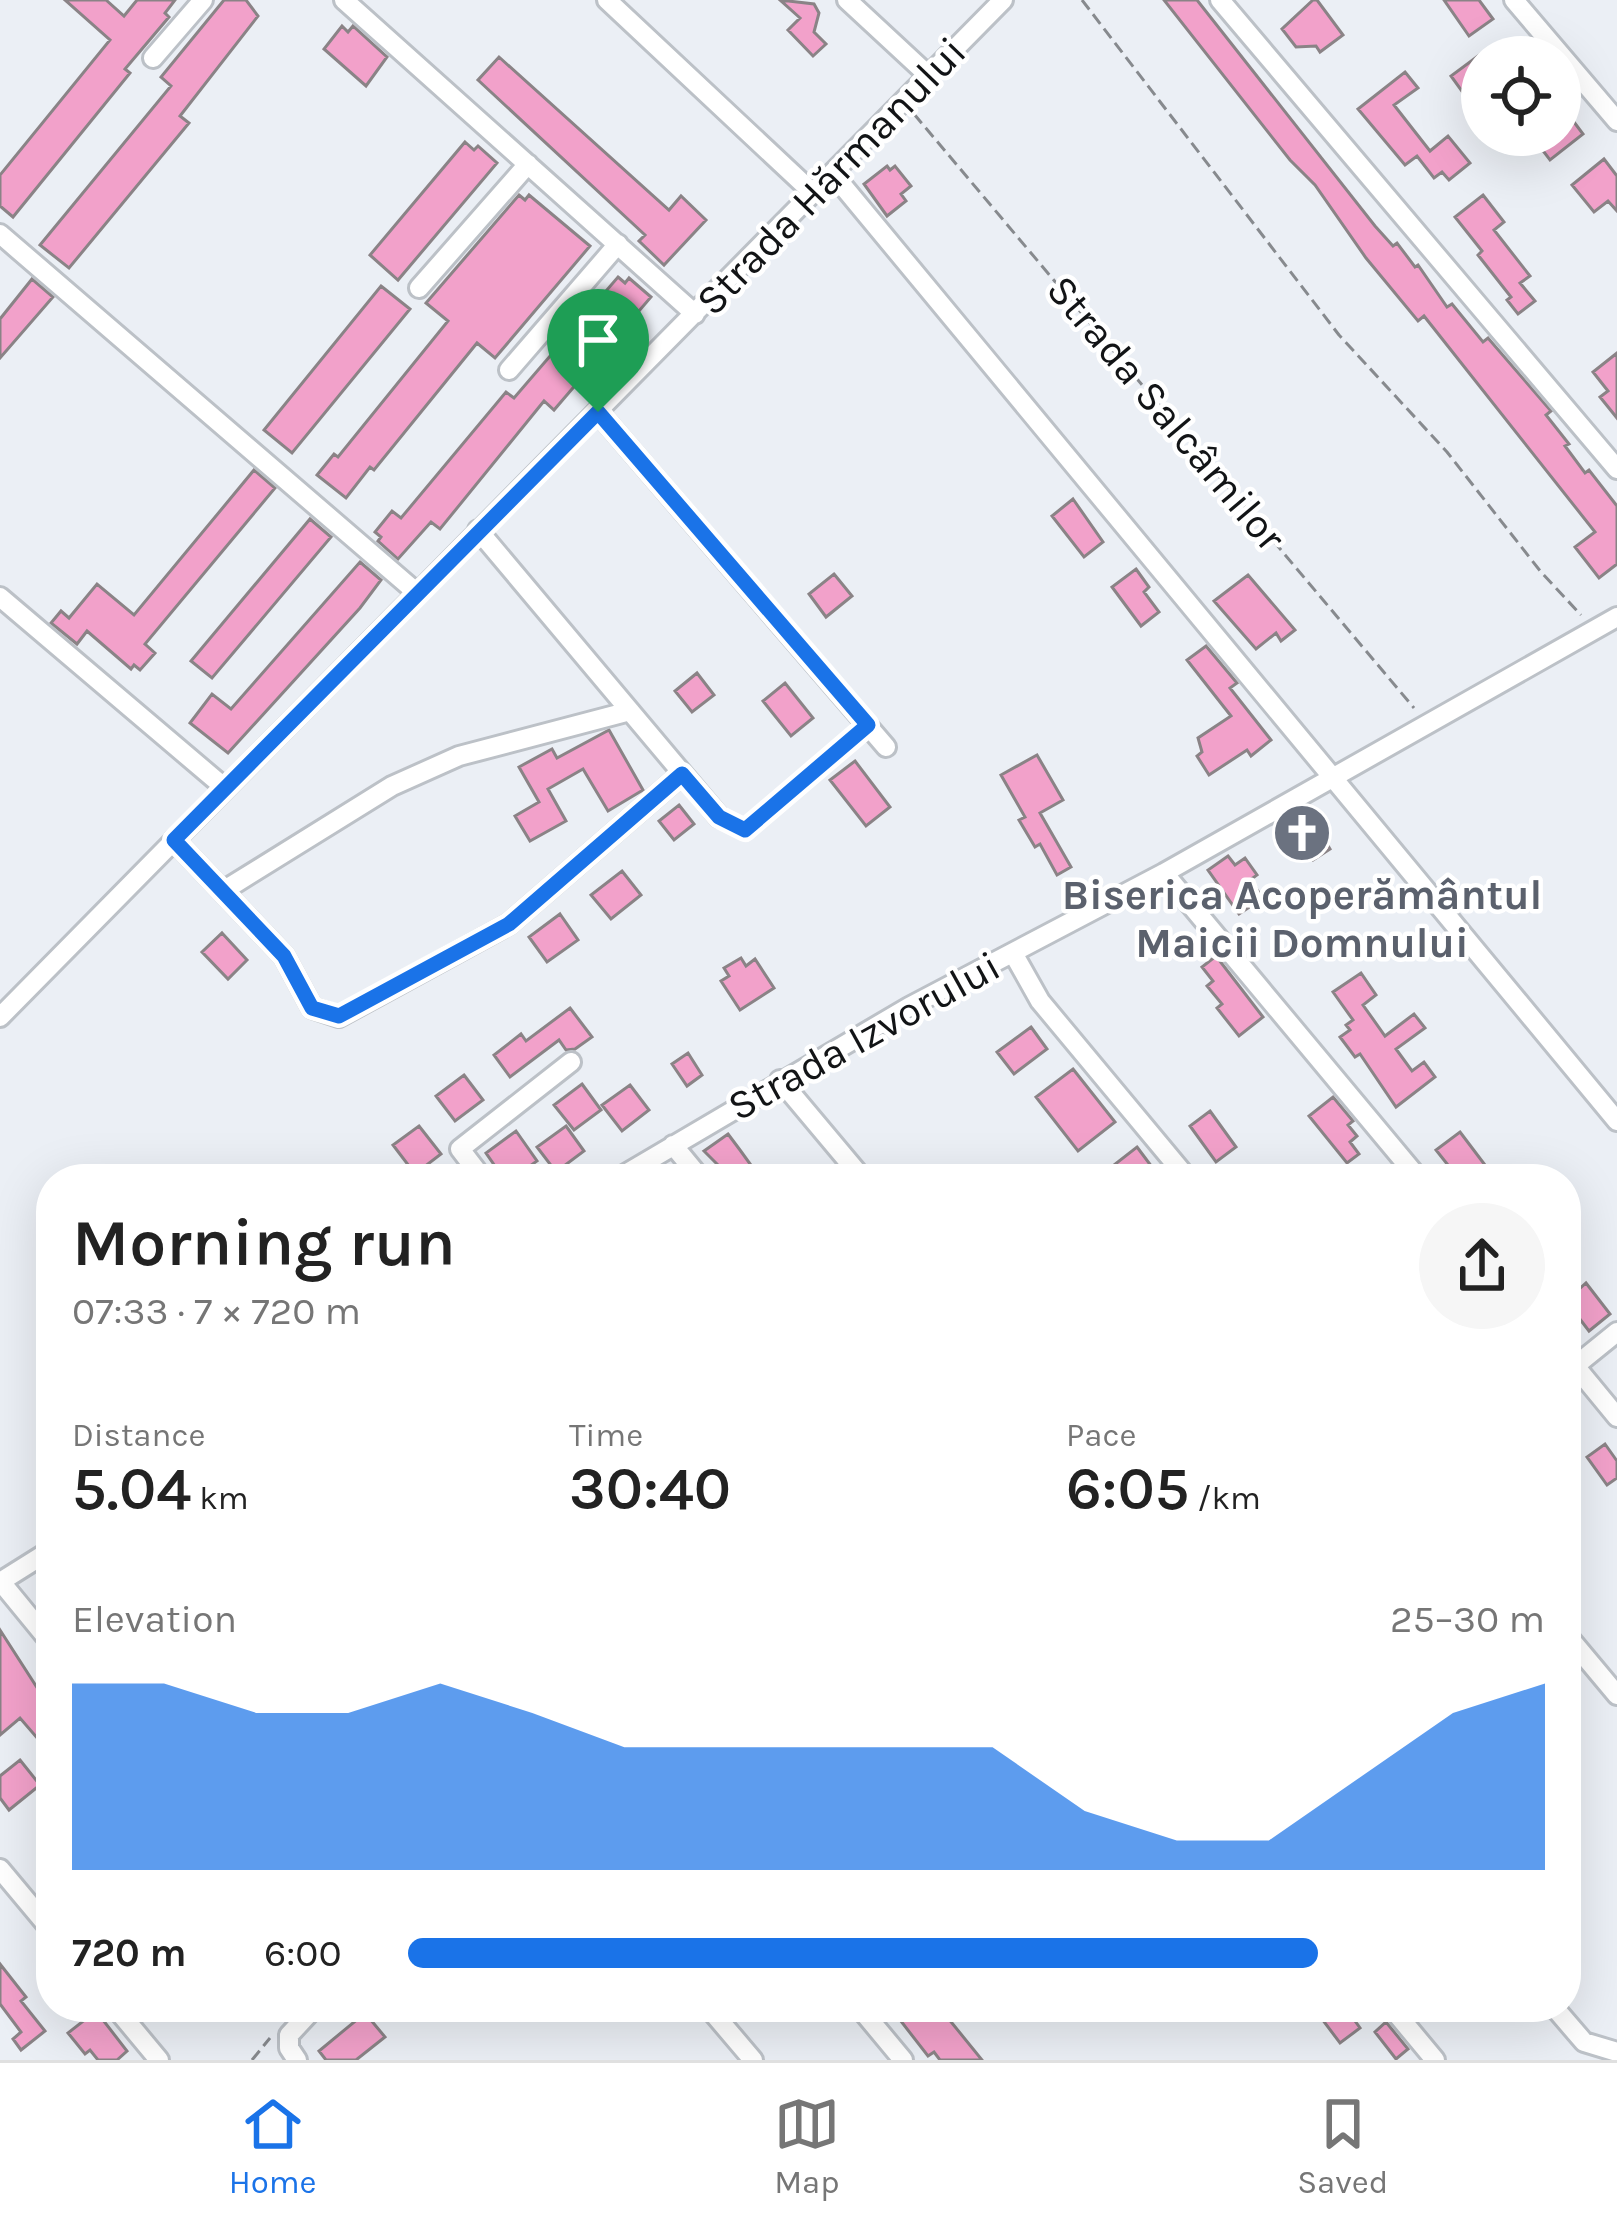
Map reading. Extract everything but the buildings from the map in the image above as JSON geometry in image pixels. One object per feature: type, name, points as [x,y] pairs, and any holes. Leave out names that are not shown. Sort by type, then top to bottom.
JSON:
[{"type":"street","points":[[153,58],[203,0]]},
{"type":"street","points":[[344,0],[695,314]]},
{"type":"street","points":[[607,0],[813,193]]},
{"type":"street","points":[[847,0],[929,76]]},
{"type":"street","name":"Strada Hărmanului","points":[[1,1015],[1003,0]]},
{"type":"street","points":[[1220,0],[1617,469]]},
{"type":"street","points":[[1514,0],[1617,121]]},
{"type":"street","points":[[419,288],[528,164]]},
{"type":"street","points":[[833,175],[1617,1121]]},
{"type":"street","points":[[0,234],[416,592]]},
{"type":"street","points":[[509,370],[617,244]]},
{"type":"street","points":[[598,412],[886,747]]},
{"type":"street","points":[[478,530],[719,817]]},
{"type":"street","points":[[0,597],[225,788]]},
{"type":"street","name":"Strada Izvorului","points":[[642,1164],[909,1006],[1164,873],[1617,617]]},
{"type":"street","points":[[223,891],[392,786],[459,756],[630,711]]},
{"type":"street","points":[[174,840],[284,956],[312,1008],[339,1016],[509,924],[682,774]]},
{"type":"street","points":[[1164,873],[1406,1164]]},
{"type":"street","points":[[1013,953],[1040,1001],[1176,1164]]},
{"type":"street","points":[[472,1164],[460,1148],[571,1062]]},
{"type":"street","points":[[780,1080],[850,1164]]},
{"type":"street","points":[[673,1145],[689,1164]]},
{"type":"street","points":[[1581,1354],[1617,1332]]},
{"type":"street","points":[[1581,1374],[1617,1417]]},
{"type":"street","points":[[36,1559],[0,1582],[36,1625]]},
{"type":"street","points":[[1581,1652],[1617,1695]]},
{"type":"street","points":[[0,1869],[36,1912]]},
{"type":"street","points":[[127,2022],[159,2060]]},
{"type":"street","points":[[297,2060],[289,2048],[289,2035],[301,2022]]},
{"type":"street","points":[[721,2022],[753,2060]]},
{"type":"street","points":[[871,2022],[903,2060]]},
{"type":"street","points":[[1403,2022],[1435,2060]]},
{"type":"street","points":[[1567,2022],[1584,2042],[1617,2052]]},
{"type":"path","points":[[1082,0],[1339,335],[1447,452],[1541,572],[1594,630]]},
{"type":"path","name":"Strada Salcâmilor","points":[[904,102],[1427,723]]},
{"type":"path","points":[[719,817],[745,830],[868,725]]},
{"type":"path","points":[[252,2060],[274,2033],[289,2035]]},
{"type":"place","name":"Biserica Acoperământul Maicii Domnului","points":[[1302,833]]},
{"type":"route","points":[[598,412],[868,725],[745,830],[719,817],[682,774],[509,924],[339,1016],[312,1008],[284,956],[174,840],[598,412]]}]
